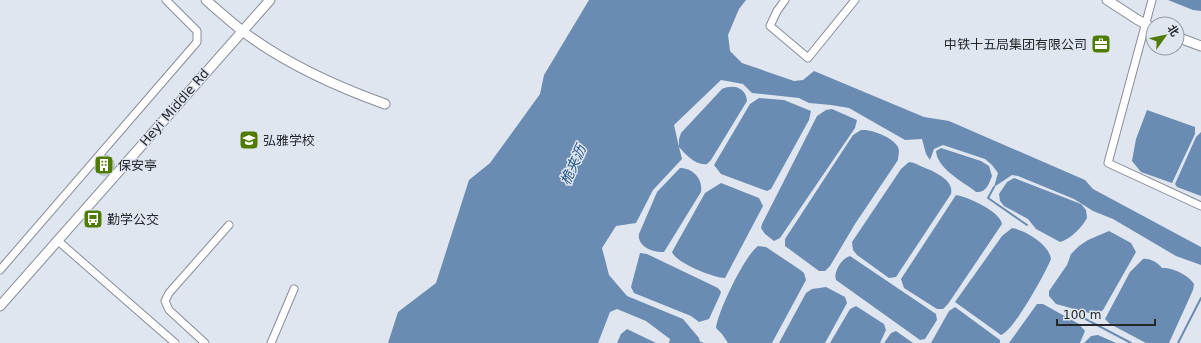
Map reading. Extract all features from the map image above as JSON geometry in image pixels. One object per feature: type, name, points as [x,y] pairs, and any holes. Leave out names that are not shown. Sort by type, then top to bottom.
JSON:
[{"type":"street","points":[[0,270],[98,159],[198,40],[198,34],[194,28],[166,0]]},
{"type":"street","points":[[206,0],[241,30],[274,52],[346,90],[385,104]]},
{"type":"street","name":"Heyi Middle Rd","points":[[0,306],[57,240],[112,172],[270,0]]},
{"type":"street","points":[[786,0],[777,11],[770,26],[808,58],[855,0]]},
{"type":"street","points":[[1107,0],[1145,24]]},
{"type":"street","points":[[1150,16],[1152,0]]},
{"type":"street","points":[[1145,39],[1108,163],[1201,206]]},
{"type":"street","points":[[1185,40],[1201,46]]},
{"type":"street","points":[[98,159],[108,160],[112,172]]},
{"type":"street","points":[[206,343],[171,312],[166,306],[165,300],[169,293],[229,225]]},
{"type":"street","points":[[57,240],[175,343]]},
{"type":"street","points":[[271,343],[294,289]]},
{"type":"water","name":"桅夹沥","points":[[589,0],[746,0],[739,9],[728,35],[730,51],[742,63],[794,81],[803,80],[814,71],[924,117],[949,121],[1085,180],[1093,189],[1201,247],[1201,265],[1176,256],[1113,219],[1093,211],[1074,199],[1018,176],[1012,175],[994,187],[998,173],[985,159],[943,145],[934,149],[930,160],[926,154],[922,139],[905,140],[849,108],[809,103],[799,98],[752,93],[743,84],[721,80],[674,125],[682,159],[653,190],[636,223],[616,226],[602,248],[609,275],[627,296],[683,319],[699,338],[700,343],[669,343],[670,339],[646,321],[617,309],[610,312],[598,343],[388,343],[398,312],[436,283],[469,180],[490,163],[540,94],[544,75]]},
{"type":"water","points":[[1168,0],[1201,0],[1201,11],[1193,10]]},
{"type":"water","points":[[734,87],[742,90],[747,101],[711,160],[707,164],[695,161],[679,147],[681,133],[722,89]]},
{"type":"water","points":[[759,98],[784,100],[811,111],[809,120],[771,189],[767,191],[721,174],[714,165],[750,104]]},
{"type":"water","points":[[832,109],[857,120],[855,128],[780,238],[774,241],[765,234],[761,228],[762,224],[817,116],[826,110]]},
{"type":"water","points":[[1147,110],[1195,127],[1195,134],[1172,183],[1141,172],[1132,161],[1136,139]]},
{"type":"water","points":[[861,130],[876,132],[892,140],[899,149],[898,160],[855,224],[830,266],[825,271],[819,271],[785,246],[785,239],[853,135]]},
{"type":"water","points":[[1201,132],[1201,196],[1177,187],[1175,184],[1196,137]]},
{"type":"water","points":[[941,148],[981,161],[989,166],[992,176],[987,187],[982,191],[976,192],[946,169],[941,164],[936,151]]},
{"type":"water","points":[[909,162],[932,171],[944,178],[949,183],[951,194],[896,277],[889,278],[857,255],[853,250],[852,242],[901,169]]},
{"type":"water","points":[[680,168],[685,168],[696,175],[699,179],[701,192],[664,252],[651,250],[643,246],[639,239],[639,234],[657,192]]},
{"type":"water","points":[[1014,178],[1081,204],[1086,210],[1087,218],[1076,232],[1060,242],[1036,229],[1028,219],[1004,206],[1000,201],[999,194],[1007,182]]},
{"type":"water","points":[[721,183],[759,198],[763,206],[725,278],[696,269],[680,261],[672,252],[705,193]]},
{"type":"water","points":[[956,195],[983,205],[996,214],[1002,224],[948,304],[943,309],[937,309],[904,288],[901,279]]},
{"type":"water","points":[[1012,228],[1036,239],[1050,254],[1051,259],[1043,276],[1021,313],[1013,324],[1001,335],[955,302],[1002,236]]},
{"type":"water","points":[[1109,231],[1131,243],[1136,252],[1103,310],[1096,315],[1056,304],[1049,296],[1049,291],[1067,265],[1071,254],[1088,240]]},
{"type":"water","points":[[758,246],[766,247],[799,269],[804,273],[806,280],[772,343],[728,343],[716,328],[718,320],[727,297],[740,271],[746,260]]},
{"type":"water","points":[[640,253],[647,254],[718,288],[721,292],[709,319],[699,322],[691,316],[634,293],[631,287]]},
{"type":"water","points":[[850,256],[936,314],[937,320],[925,339],[920,340],[836,280],[835,277],[837,269],[844,259]]},
{"type":"water","points":[[1143,259],[1154,261],[1162,268],[1180,272],[1194,284],[1193,290],[1169,343],[1146,343],[1110,324],[1105,319],[1130,272]]},
{"type":"water","points":[[826,287],[845,297],[847,303],[825,343],[779,343],[806,293],[812,289]]},
{"type":"water","points":[[1037,304],[1043,304],[1079,324],[1085,331],[1080,343],[1009,343]]},
{"type":"water","points":[[856,306],[884,324],[886,330],[880,343],[830,343],[850,309]]},
{"type":"water","points":[[955,307],[1000,340],[1000,343],[931,343],[949,311]]},
{"type":"water","points":[[627,329],[656,343],[617,343],[621,334]]},
{"type":"water","points":[[896,331],[913,343],[884,343],[891,333]]},
{"type":"water","points":[[1098,335],[1116,343],[1084,343],[1091,336]]},
{"type":"waterway","points":[[994,187],[988,198],[1027,225]]},
{"type":"waterway","points":[[1178,343],[1201,298]]},
{"type":"waterway","points":[[1078,315],[1131,343]]},
{"type":"waterway","points":[[697,342],[702,343]]},
{"type":"place","name":"中铁十五局集团有限公司","points":[[1101,44]]},
{"type":"place","name":"弘雅学校","points":[[249,140]]},
{"type":"place","name":"保安亭","points":[[104,165]]},
{"type":"place","name":"勤学公交","points":[[93,219]]}]
